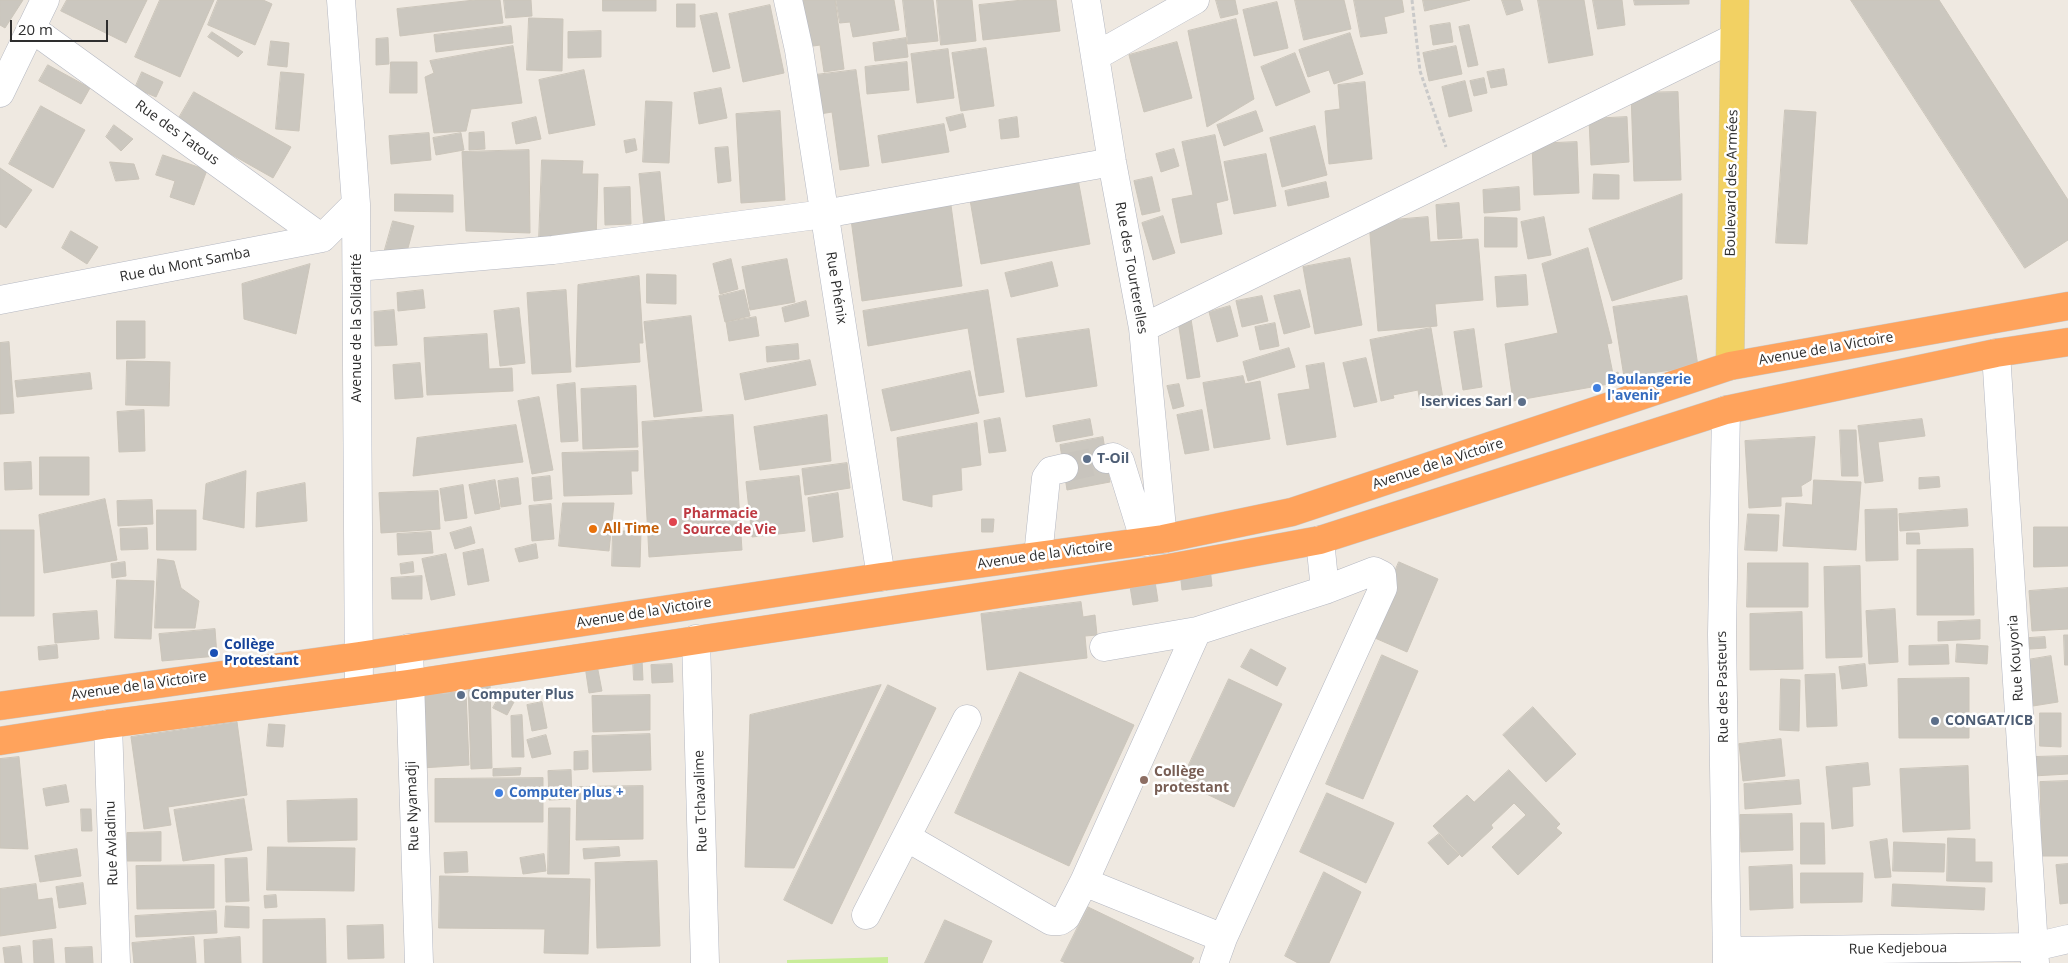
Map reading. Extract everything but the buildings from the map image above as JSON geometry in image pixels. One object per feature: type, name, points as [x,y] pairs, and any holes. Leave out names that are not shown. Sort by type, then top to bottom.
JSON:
[{"type":"highway","name":"Avenue de la Victoire","points":[[0,706],[360,656],[881,577],[1154,540],[1292,512],[1730,366],[2068,306]]},
{"type":"highway","points":[[0,741],[108,724],[409,684],[1169,568],[1320,540],[1726,410],[1996,353],[2068,342]]},
{"type":"highway","points":[[1726,410],[1730,366]]},
{"type":"main road","name":"Boulevard des Armées","points":[[1730,366],[1735,0]]},
{"type":"street","points":[[0,93],[45,0]]},
{"type":"street","name":"Avenue de la Solidarité","points":[[341,0],[356,204],[359,690]]},
{"type":"street","name":"Rue Phénix","points":[[788,0],[799,50],[881,577]]},
{"type":"street","name":"Rue des Tourterelles","points":[[1086,0],[1112,162],[1143,328],[1154,540]]},
{"type":"street","points":[[1096,56],[1195,0]]},
{"type":"street","name":"Rue des Tatous","points":[[31,28],[322,238]]},
{"type":"street","points":[[1143,328],[1734,38]]},
{"type":"street","points":[[357,267],[553,250],[824,214],[1112,162]]},
{"type":"street","points":[[322,238],[356,204]]},
{"type":"street","name":"Rue du Mont Samba","points":[[0,300],[322,238]]},
{"type":"street","name":"Rue Kouyoria","points":[[1996,353],[2034,955]]},
{"type":"street","name":"Rue des Pasteurs","points":[[1726,410],[1722,634],[1727,957]]},
{"type":"street","points":[[1106,459],[1113,458],[1120,462],[1154,540]]},
{"type":"street","points":[[1038,556],[1046,478],[1051,472],[1064,468]]},
{"type":"street","points":[[1320,540],[1325,590]]},
{"type":"street","points":[[1104,647],[1197,631],[1325,590],[1374,571],[1382,575],[1384,582],[1379,597],[1223,938],[1214,963]]},
{"type":"street","points":[[906,837],[1051,921],[1060,921],[1066,917],[1084,882],[1197,631]]},
{"type":"street","name":"Rue Tchavalime","points":[[696,639],[705,963]]},
{"type":"street","name":"Rue Nyamadji","points":[[410,648],[409,684],[419,963]]},
{"type":"street","points":[[866,915],[967,719]]},
{"type":"street","name":"Rue Avladinu","points":[[108,724],[116,963]]},
{"type":"street","points":[[1084,882],[1223,938]]},
{"type":"street","name":"Rue Kedjeboua","points":[[1727,957],[2034,955],[2068,939]]},
{"type":"path","points":[[1412,0],[1420,71],[1456,173]]},
{"type":"green space","points":[[888,957],[888,963],[787,963],[787,960]]},
{"type":"tunnel","points":[[1064,468],[1106,459]]},
{"type":"place","name":"Boulangerie l'avenir","points":[[1597,388]]},
{"type":"place","name":"Iservices Sarl","points":[[1522,402]]},
{"type":"place","name":"T-Oil","points":[[1087,459]]},
{"type":"place","name":"Pharmacie Source de Vie","points":[[673,522]]},
{"type":"place","name":"All Time","points":[[593,529]]},
{"type":"place","name":"Collège Protestant","points":[[214,653]]},
{"type":"place","name":"Computer Plus","points":[[461,695]]},
{"type":"place","name":"CONGAT/ICB","points":[[1935,721]]},
{"type":"place","name":"Collège protestant","points":[[1144,780]]},
{"type":"place","name":"Computer plus +","points":[[499,793]]}]
